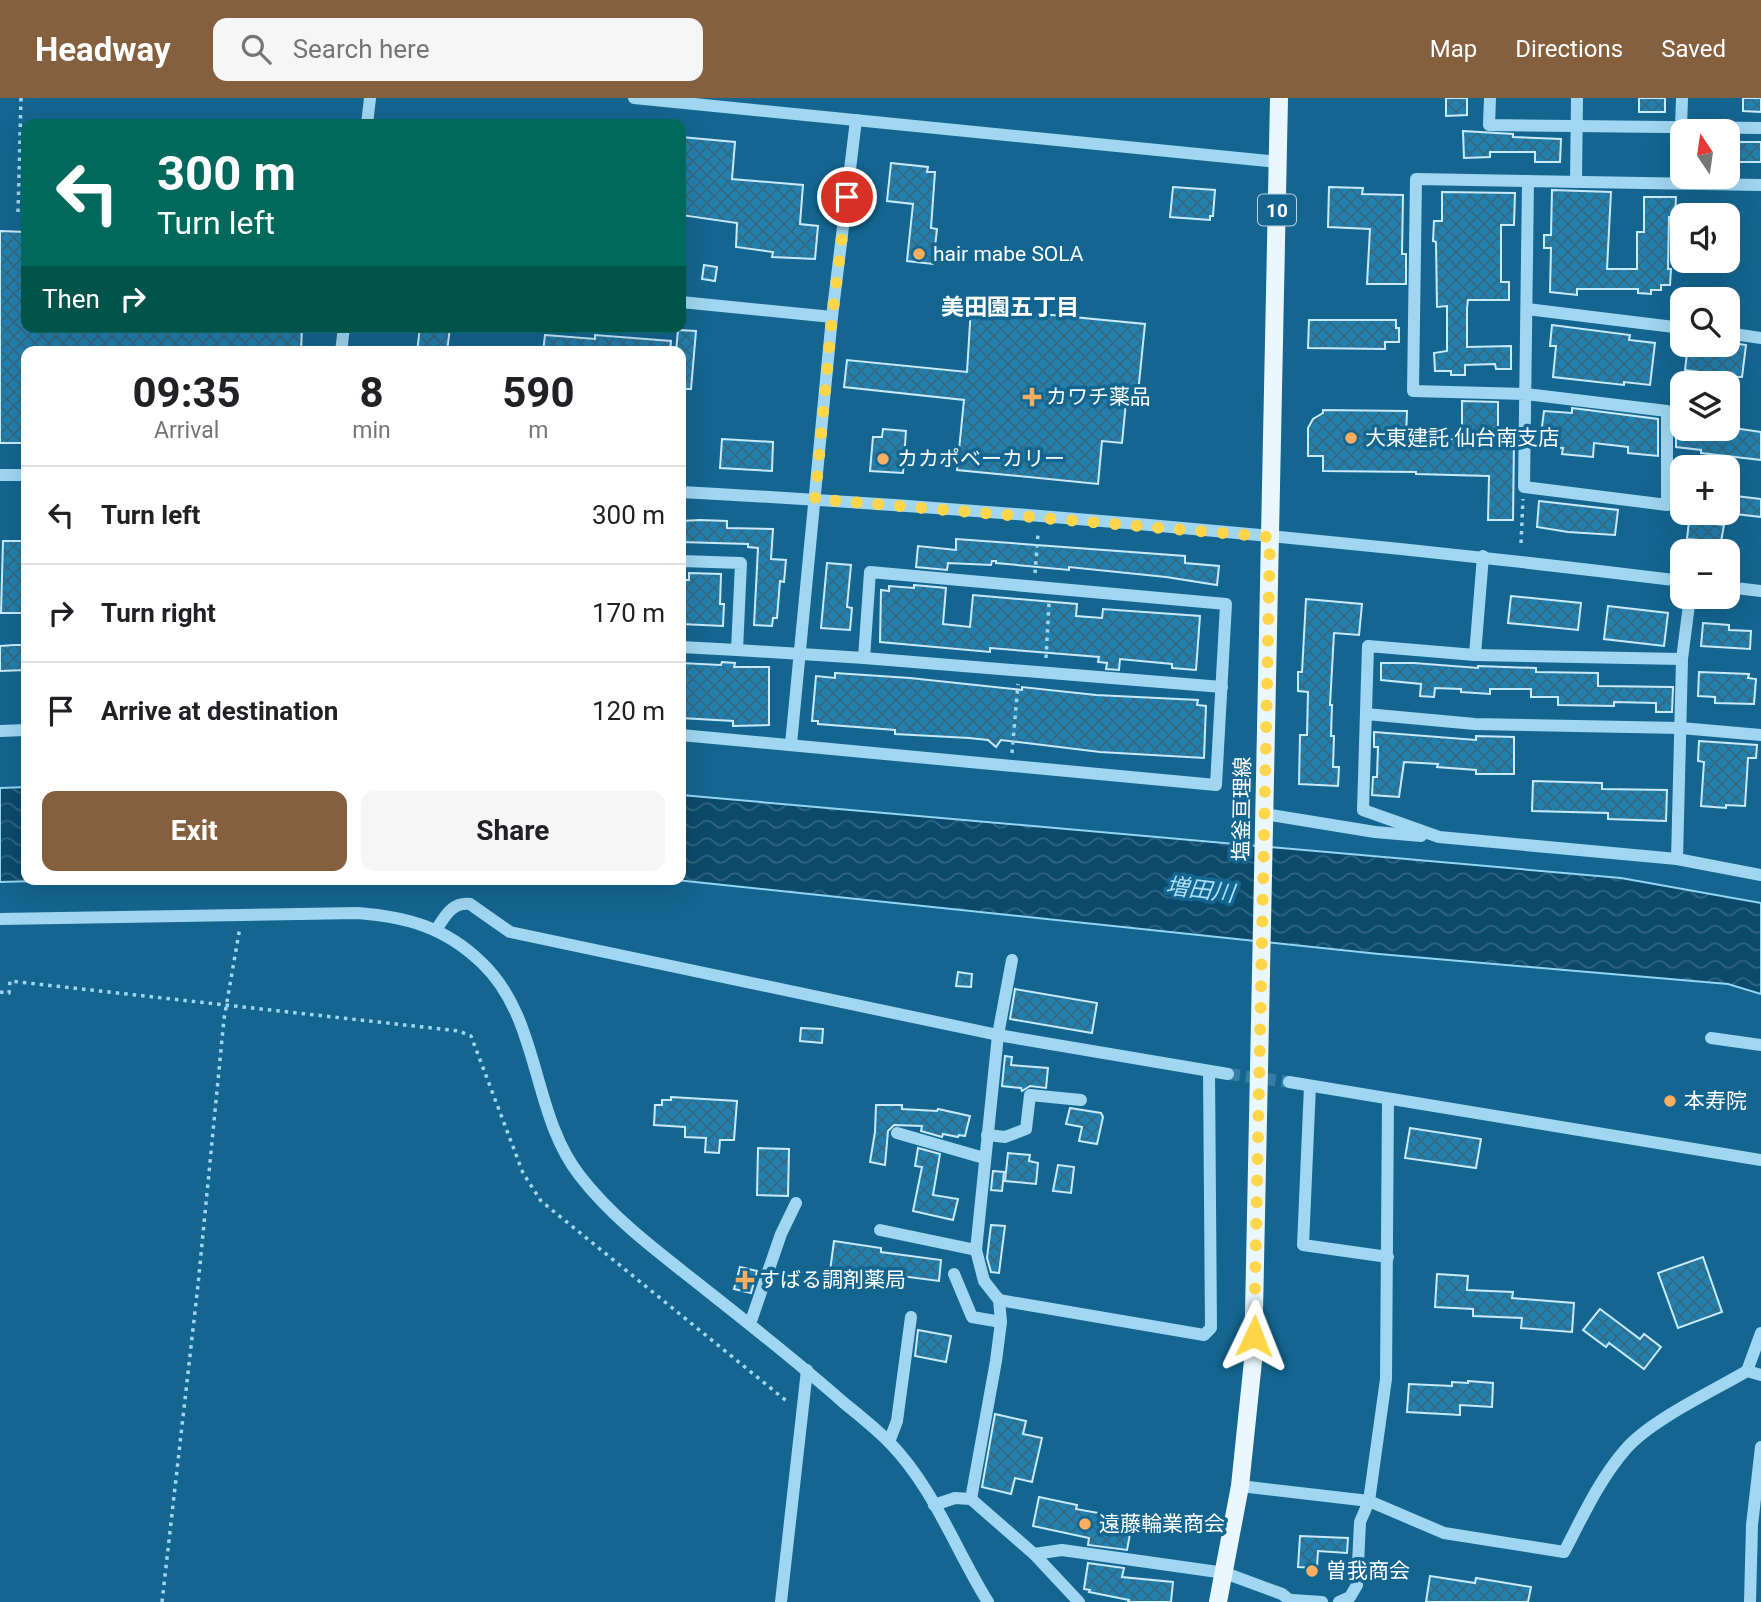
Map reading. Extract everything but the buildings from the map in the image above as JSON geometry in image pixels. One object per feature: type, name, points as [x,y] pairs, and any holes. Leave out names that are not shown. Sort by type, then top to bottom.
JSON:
[{"type":"main road","name":"塩釜亘理線","points":[[1217,1602],[1225,1573],[1240,1486],[1254,1361],[1279,98]]},
{"type":"street","points":[[368,119],[370,98]]},
{"type":"street","points":[[634,98],[1278,162]]},
{"type":"street","points":[[1490,98],[1489,125],[1670,127]]},
{"type":"street","points":[[1576,182],[1577,98]]},
{"type":"street","points":[[1681,119],[1682,98]]},
{"type":"street","points":[[790,744],[832,317],[856,120]]},
{"type":"street","points":[[1740,128],[1761,128]]},
{"type":"street","points":[[1528,181],[1527,309],[1525,394],[1524,487],[1667,505],[1667,411],[1525,394],[1413,390],[1416,180],[1528,181],[1761,185]]},
{"type":"street","points":[[686,302],[832,317]]},
{"type":"street","points":[[1527,309],[1670,327]]},
{"type":"street","points":[[1740,335],[1761,338]]},
{"type":"street","points":[[0,475],[21,475]]},
{"type":"street","points":[[686,492],[815,499],[1270,537],[1483,556],[1670,579]]},
{"type":"street","points":[[1475,656],[1483,556]]},
{"type":"street","points":[[686,561],[741,563],[737,650]]},
{"type":"street","points":[[686,734],[1216,785],[1226,604],[870,572],[864,658]]},
{"type":"street","points":[[1740,589],[1761,591]]},
{"type":"street","points":[[1677,859],[1682,659],[1688,609]]},
{"type":"street","points":[[1439,837],[1363,810],[1368,646],[1475,656],[1682,659]]},
{"type":"street","points":[[686,647],[800,653],[1222,687]]},
{"type":"street","points":[[1366,714],[1475,724],[1681,728],[1761,735]]},
{"type":"street","points":[[0,731],[21,730]]},
{"type":"street","points":[[1265,817],[1375,831],[1677,859],[1761,875]]},
{"type":"street","points":[[436,930],[454,906],[470,904],[510,932],[998,1035],[1228,1074]]},
{"type":"street","points":[[0,919],[369,914],[392,916],[436,930],[473,955],[502,985],[523,1029],[564,1149],[578,1173],[602,1204],[646,1243],[807,1370],[889,1442],[911,1469],[934,1505],[988,1602]]},
{"type":"street","points":[[971,1499],[1001,1322],[999,1300],[984,1281],[976,1250],[998,1035],[1012,960]]},
{"type":"street","points":[[1711,1038],[1761,1045]]},
{"type":"street","points":[[999,1300],[1205,1335],[1212,1328],[1209,1071]]},
{"type":"street","points":[[1289,1082],[1761,1160]]},
{"type":"street","points":[[1310,1086],[1303,1245],[1388,1257]]},
{"type":"street","points":[[988,1135],[1005,1137],[1026,1129],[1030,1095],[1081,1100]]},
{"type":"street","points":[[1339,1602],[1350,1597],[1357,1585],[1360,1522],[1368,1501],[1386,1379],[1388,1100]]},
{"type":"street","points":[[897,1133],[984,1158]]},
{"type":"street","points":[[750,1324],[796,1203]]},
{"type":"street","points":[[880,1230],[976,1250]]},
{"type":"street","points":[[954,1274],[972,1317],[1001,1322]]},
{"type":"street","points":[[889,1442],[897,1421],[911,1317]]},
{"type":"street","points":[[1240,1486],[1368,1501],[1444,1533],[1564,1552],[1600,1487],[1625,1449],[1652,1427],[1747,1371],[1761,1333]]},
{"type":"street","points":[[780,1602],[807,1370]]},
{"type":"street","points":[[1747,1371],[1761,1375]]},
{"type":"street","points":[[1750,1602],[1752,1525],[1761,1450]]},
{"type":"street","points":[[934,1505],[955,1498],[971,1499],[1034,1554],[1079,1602]]},
{"type":"street","points":[[1034,1554],[1062,1550],[1225,1573],[1282,1594],[1292,1601],[1322,1602]]},
{"type":"path","points":[[18,212],[21,98]]},
{"type":"path","points":[[1521,543],[1524,487]]},
{"type":"path","points":[[1034,585],[1038,534]]},
{"type":"path","points":[[1045,674],[1050,588]]},
{"type":"path","points":[[1011,765],[1019,671]]},
{"type":"path","points":[[162,1602],[226,1005],[242,915]]},
{"type":"path","points":[[0,992],[9,993],[10,981],[459,1031],[471,1036],[523,1173],[541,1201],[802,1414]]},
{"type":"water","points":[[21,787],[21,881],[0,882],[0,788]]},
{"type":"water","name":"増田川","points":[[686,795],[1621,878],[1761,903],[1761,994],[1728,984],[1379,954],[686,881]]},
{"type":"tunnel","points":[[1228,1074],[1289,1082]]},
{"type":"place","name":"hair mabe SOLA","points":[[919,254]]},
{"type":"place","name":"カワチ薬品","points":[[1032,397]]},
{"type":"place","name":"大東建託 仙台南支店","points":[[1351,438]]},
{"type":"place","name":"カカポベーカリー","points":[[883,459]]},
{"type":"place","name":"本寿院","points":[[1670,1101]]},
{"type":"place","name":"すばる調剤薬局","points":[[745,1280]]},
{"type":"place","name":"遠藤輪業商会","points":[[1085,1524]]},
{"type":"place","name":"曽我商会","points":[[1312,1571]]},
{"type":"district","name":"美田園五丁目","points":[[1010,307]]},
{"type":"route","points":[[847,197],[832,317],[815,499],[1270,537],[1254,1336]]}]
